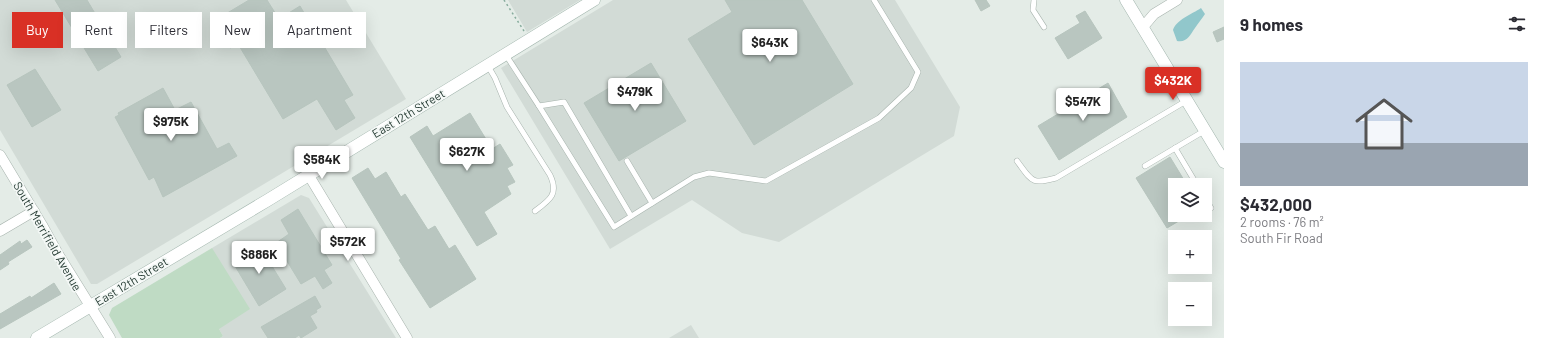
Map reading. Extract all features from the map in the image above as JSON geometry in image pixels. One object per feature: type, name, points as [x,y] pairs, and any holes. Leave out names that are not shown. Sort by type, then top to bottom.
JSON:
[{"type":"street","name":"East 12th Street","points":[[37,338],[594,0]]},
{"type":"street","points":[[1126,0],[1224,162]]},
{"type":"street","points":[[1143,27],[1154,14],[1177,0]]},
{"type":"street","name":"South Merrifield Avenue","points":[[0,155],[34,210],[58,254],[110,338]]},
{"type":"street","points":[[308,174],[407,338]]},
{"type":"street","points":[[0,231],[34,210]]},
{"type":"lane","points":[[505,54],[614,227],[694,177],[709,173],[766,181],[878,118],[911,88],[918,72],[874,0]]},
{"type":"lane","points":[[1034,0],[1033,10],[1044,27]]},
{"type":"lane","points":[[487,65],[495,78],[507,107],[554,183],[552,196],[535,212]]},
{"type":"lane","points":[[1017,161],[1031,180],[1041,183],[1056,178],[1187,100]]},
{"type":"lane","points":[[539,106],[564,102],[631,216]]},
{"type":"lane","points":[[1145,166],[1205,130]]},
{"type":"lane","points":[[1175,148],[1193,178]]},
{"type":"lane","points":[[627,161],[652,203]]},
{"type":"path","points":[[504,0],[530,39]]},
{"type":"shaded area","points":[[0,0],[346,0],[353,12],[273,12],[273,48],[366,48],[366,33],[406,99],[97,284],[91,284],[0,130]]},
{"type":"shaded area","points":[[508,0],[580,0],[527,32]]},
{"type":"shaded area","points":[[613,0],[895,0],[960,107],[954,136],[779,242],[742,233],[692,200],[610,249],[501,68]]},
{"type":"shaded area","points":[[301,195],[309,198],[396,338],[220,338],[223,336],[219,329],[212,248]]},
{"type":"shaded area","points":[[691,325],[699,338],[669,338]]},
{"type":"green space","points":[[212,248],[250,309],[219,329],[223,336],[220,338],[122,338],[109,315],[112,308]]},
{"type":"water","points":[[1201,8],[1205,14],[1190,36],[1186,40],[1177,41],[1173,30],[1177,23]]},
{"type":"building","points":[[55,0],[87,0],[94,12],[71,12],[71,26]]},
{"type":"building","points":[[249,0],[267,0],[275,12],[273,12],[273,48],[325,48],[353,95],[344,100],[355,118],[336,130],[317,99],[283,119],[240,48],[265,48],[265,12],[229,12]]},
{"type":"building","points":[[725,0],[802,0],[853,84],[754,145],[688,39],[732,12]]},
{"type":"building","points":[[975,0],[986,0],[990,6],[981,11]]},
{"type":"building","points":[[300,6],[304,12],[290,12]]},
{"type":"building","points":[[1085,11],[1102,38],[1068,59],[1055,38],[1080,23],[1076,16]]},
{"type":"building","points":[[1224,27],[1224,39],[1217,42],[1213,32]]},
{"type":"building","points":[[84,48],[116,48],[121,57],[98,71]]},
{"type":"building","points":[[651,63],[686,121],[619,161],[584,103]]},
{"type":"building","points":[[35,69],[61,110],[32,127],[7,85]]},
{"type":"building","points":[[1108,83],[1127,117],[1059,160],[1038,126]]},
{"type":"building","points":[[163,88],[175,110],[191,102],[217,149],[229,143],[237,156],[163,197],[154,177],[149,180],[115,117],[119,115],[118,113]]},
{"type":"building","points":[[470,113],[492,149],[500,144],[513,165],[507,168],[515,182],[507,186],[511,194],[484,212],[497,234],[477,246],[410,137],[427,126],[433,136]]},
{"type":"building","points":[[1170,157],[1183,178],[1168,178],[1168,222],[1177,222],[1167,228],[1136,178]]},
{"type":"building","points":[[368,168],[375,179],[386,172],[401,197],[405,194],[428,230],[435,226],[449,249],[455,245],[476,279],[430,308],[399,260],[401,259],[352,178]]},
{"type":"building","points":[[298,209],[332,265],[324,270],[332,283],[323,289],[315,276],[301,284],[276,243],[289,234],[281,220]]},
{"type":"building","points":[[27,240],[32,247],[8,262],[9,264],[0,270],[0,255],[20,241],[21,244]]},
{"type":"building","points":[[259,245],[286,289],[259,306],[232,261]]},
{"type":"building","points":[[54,283],[61,294],[0,329],[0,314],[30,296],[31,298]]},
{"type":"building","points":[[315,296],[321,307],[316,310],[317,312],[310,316],[317,328],[301,338],[299,335],[295,338],[268,338],[261,327]]}]
